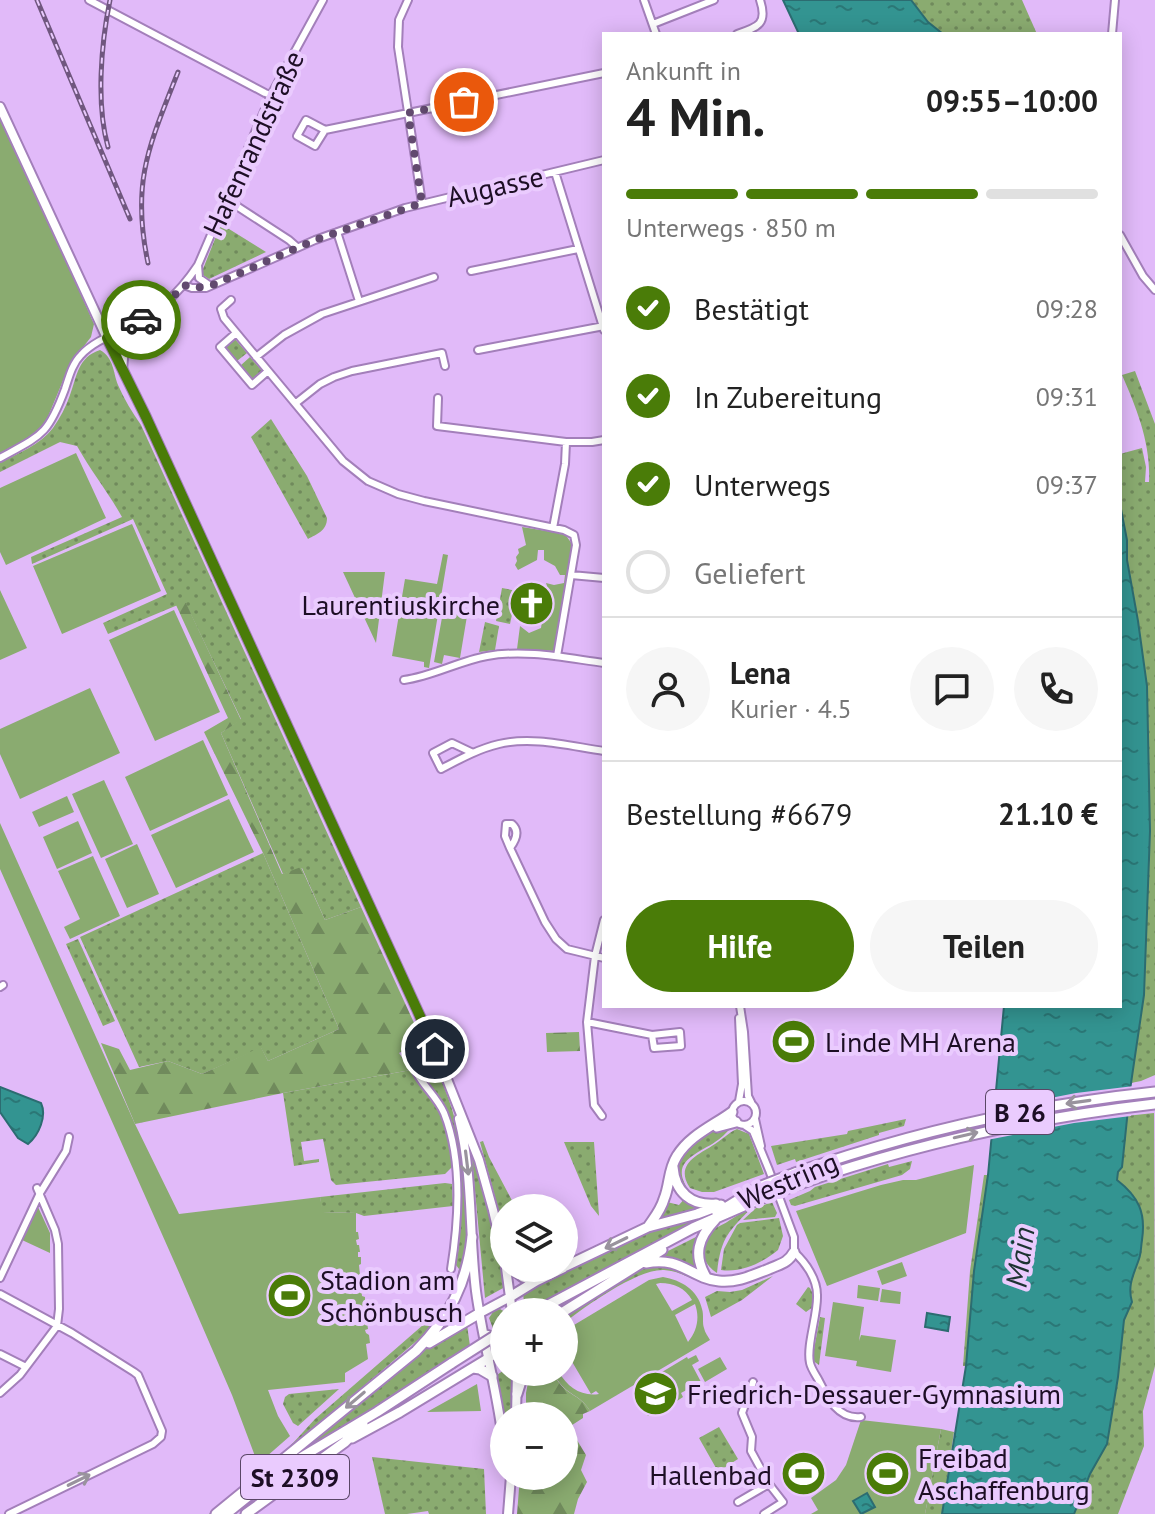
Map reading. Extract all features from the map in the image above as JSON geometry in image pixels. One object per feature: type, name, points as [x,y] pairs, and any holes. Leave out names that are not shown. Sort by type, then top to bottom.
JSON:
[{"type":"highway","name":"Westring","points":[[693,1228],[759,1187],[887,1144],[1005,1114],[1155,1092]]},
{"type":"highway","name":"Westring","points":[[560,1298],[693,1228],[799,1184],[890,1155],[1007,1126],[1155,1104]]},
{"type":"highway","points":[[648,1227],[660,1210],[674,1159],[702,1131],[737,1120]]},
{"type":"highway","points":[[674,1159],[674,1178],[685,1195],[702,1205],[724,1204]]},
{"type":"highway","name":"B 26","points":[[724,1204],[736,1200]]},
{"type":"highway","points":[[578,1261],[648,1227],[724,1204]]},
{"type":"highway","points":[[706,1277],[699,1264],[699,1241],[718,1217]]},
{"type":"highway","name":"B 26","points":[[578,1303],[693,1228]]},
{"type":"highway","points":[[416,1351],[444,1320],[455,1301],[468,1266],[472,1237]]},
{"type":"highway","points":[[636,1267],[656,1261],[670,1262],[721,1282],[738,1280],[785,1263],[794,1252]]},
{"type":"highway","points":[[510,1297],[534,1282]]},
{"type":"highway","points":[[216,1514],[416,1351],[480,1313]]},
{"type":"highway","name":"St 2309","points":[[226,1514],[285,1467],[490,1339]]},
{"type":"highway","points":[[345,1442],[489,1358]]},
{"type":"highway","points":[[473,1368],[490,1375]]},
{"type":"highway","points":[[517,1394],[520,1386]]},
{"type":"highway","name":"St 2309","points":[[246,1514],[345,1442],[377,1412]]},
{"type":"main road","points":[[0,107],[435,1049],[479,1160],[490,1199]]},
{"type":"main road","points":[[451,1091],[468,1166],[475,1277],[490,1364]]},
{"type":"main road","points":[[480,1313],[510,1297],[509,1282]]},
{"type":"main road","points":[[484,1332],[490,1335]]},
{"type":"main road","points":[[517,1386],[517,1402]]},
{"type":"main road","points":[[508,1514],[509,1490]]},
{"type":"street","points":[[89,0],[271,95]]},
{"type":"street","name":"Hafenrandstraße","points":[[184,285],[198,265],[271,95],[323,0]]},
{"type":"street","points":[[408,0],[399,20],[398,47],[422,203]]},
{"type":"street","points":[[644,0],[655,32]]},
{"type":"street","points":[[653,24],[714,0]]},
{"type":"street","points":[[743,32],[760,24],[764,11],[760,0]]},
{"type":"street","points":[[1112,32],[1115,0]]},
{"type":"street","points":[[325,130],[315,146],[297,136],[306,120],[325,130],[602,73]]},
{"type":"street","name":"Augasse","points":[[184,285],[206,288],[297,247],[422,203],[602,160]]},
{"type":"street","points":[[555,172],[602,322]]},
{"type":"street","points":[[232,203],[297,247]]},
{"type":"street","points":[[337,232],[359,301]]},
{"type":"street","points":[[1122,239],[1143,276],[1155,290]]},
{"type":"street","points":[[471,271],[578,249]]},
{"type":"street","points":[[198,265],[199,278],[209,285]]},
{"type":"street","points":[[256,357],[300,324],[322,314],[434,277]]},
{"type":"street","points":[[0,458],[44,432],[57,411],[70,373],[87,349],[167,303],[184,285]]},
{"type":"street","points":[[231,300],[221,309],[236,333],[345,463],[368,481],[424,501],[564,530],[574,535],[576,545],[557,656]]},
{"type":"street","points":[[123,370],[125,347],[137,322]]},
{"type":"street","points":[[478,350],[602,328]]},
{"type":"street","points":[[236,333],[220,347],[252,385],[268,371]]},
{"type":"street","points":[[296,403],[320,384],[352,371],[442,353],[445,366]]},
{"type":"street","points":[[438,398],[437,426],[566,442],[602,440]]},
{"type":"street","points":[[553,528],[566,442]]},
{"type":"street","points":[[571,575],[602,578]]},
{"type":"street","points":[[404,680],[423,677],[486,656],[557,656],[602,663]]},
{"type":"street","points":[[473,753],[452,743],[433,753],[441,769],[473,753],[515,741],[602,751]]},
{"type":"street","points":[[510,848],[556,939],[567,949],[602,958]]},
{"type":"street","points":[[602,928],[595,956],[587,1022],[594,1105],[602,1116]]},
{"type":"street","points":[[740,1008],[742,1084],[741,1097],[734,1106],[737,1120],[753,1131],[794,1237],[794,1252],[810,1273],[817,1295],[810,1365],[830,1401],[853,1418],[861,1417]]},
{"type":"street","points":[[740,1008],[748,1096],[756,1111],[761,1149]]},
{"type":"street","points":[[587,1022],[652,1035],[680,1032],[681,1046],[654,1048],[652,1035]]},
{"type":"street","points":[[435,1049],[412,1059],[418,1076],[443,1111],[453,1143],[457,1178],[451,1269]]},
{"type":"street","points":[[739,1101],[751,1102]]},
{"type":"street","points":[[737,1120],[749,1124],[755,1119]]},
{"type":"street","points":[[0,1278],[38,1191],[66,1151],[69,1137]]},
{"type":"street","points":[[0,1393],[26,1367],[57,1326],[58,1244],[38,1191]]},
{"type":"street","points":[[0,1294],[138,1375],[161,1426],[161,1437],[153,1444],[9,1514]]},
{"type":"street","points":[[0,1354],[26,1367]]},
{"type":"street","points":[[753,1382],[742,1413],[752,1437],[751,1451],[783,1502],[764,1514]]},
{"type":"street","points":[[738,1502],[769,1484]]},
{"type":"green space","points":[[911,0],[1022,0],[1036,32],[940,32],[928,22]]},
{"type":"green space","points":[[0,116],[94,324],[91,337],[70,364],[47,419],[36,434],[0,454]]},
{"type":"green space","points":[[221,224],[266,252],[209,279],[203,275],[203,269]]},
{"type":"green space","points":[[234,338],[247,353],[237,361],[225,347]]},
{"type":"green space","points":[[100,350],[111,361],[120,390],[141,425],[361,907],[325,920],[302,868],[283,874],[221,733],[241,719],[185,602],[108,634],[103,623],[167,594],[133,519],[32,564],[31,557],[122,517],[77,446],[60,442],[0,472],[0,463],[35,444],[53,428],[67,404],[83,362]]},
{"type":"green space","points":[[250,357],[263,372],[253,380],[240,366]]},
{"type":"green space","points":[[1135,371],[1155,424],[1155,1075],[1131,1083],[1144,995],[1150,831],[1147,686],[1122,514],[1122,453],[1142,448],[1145,482],[1149,482],[1149,468],[1138,414],[1122,375]]},
{"type":"green space","points":[[271,419],[307,476],[327,518],[323,529],[308,539],[251,437]]},
{"type":"green space","points":[[76,453],[106,518],[6,565],[0,552],[0,488]]},
{"type":"green space","points":[[132,524],[161,591],[62,634],[33,566]]},
{"type":"green space","points":[[522,527],[565,534],[572,544],[555,651],[517,649],[520,626],[529,633],[541,628],[546,583],[564,583],[565,575],[560,575],[555,566],[544,560],[544,550],[538,550],[537,560],[518,570],[515,565],[518,549],[526,545]]},
{"type":"green space","points":[[443,554],[448,555],[429,668],[424,667],[424,662],[392,656],[405,579],[437,584]]},
{"type":"green space","points":[[343,572],[385,572],[376,643]]},
{"type":"green space","points":[[502,588],[517,591],[510,624],[496,621]]},
{"type":"green space","points":[[0,590],[27,648],[0,660]]},
{"type":"green space","points":[[185,601],[241,720],[221,733],[282,874],[301,867],[325,920],[361,907],[420,1036],[415,1045],[399,1053],[411,1070],[135,1124],[101,1043],[119,1049],[130,1070],[168,1061],[202,1074],[261,1047],[268,1061],[339,1029],[263,853],[204,732],[228,718],[176,605]]},
{"type":"green space","points":[[174,610],[220,712],[155,741],[109,640]]},
{"type":"green space","points":[[443,612],[467,616],[460,658],[444,655],[442,664],[434,662]]},
{"type":"green space","points":[[485,622],[499,626],[495,650],[479,652]]},
{"type":"green space","points":[[90,688],[120,753],[20,799],[0,754],[0,729]]},
{"type":"green space","points":[[203,740],[228,795],[150,831],[125,777]]},
{"type":"green space","points":[[104,780],[133,844],[101,858],[72,794]]},
{"type":"green space","points":[[67,796],[74,812],[39,827],[32,812]]},
{"type":"green space","points":[[229,799],[254,852],[176,888],[151,835]]},
{"type":"green space","points":[[78,821],[92,853],[57,869],[43,837]]},
{"type":"green space","name":"Stadion am Schönbusch","points":[[0,823],[135,1124],[179,1214],[320,1197],[323,1212],[356,1213],[362,1296],[365,1297],[363,1309],[366,1309],[367,1316],[364,1322],[367,1322],[368,1329],[365,1330],[370,1343],[366,1344],[368,1359],[345,1373],[345,1382],[268,1390],[290,1436],[258,1464],[177,1268],[0,869]]},
{"type":"green space","points":[[137,844],[159,894],[127,908],[105,859]]},
{"type":"green space","points":[[263,853],[339,1029],[268,1061],[261,1048],[202,1074],[168,1061],[139,1067],[80,937]]},
{"type":"green space","points":[[93,856],[120,916],[70,939],[64,927],[80,919],[58,871]]},
{"type":"green space","points":[[78,939],[115,1021],[103,1026],[66,944]]},
{"type":"green space","points":[[579,1032],[580,1051],[547,1052],[546,1033]]},
{"type":"green space","points":[[425,1057],[432,1059],[447,1094],[463,1160],[467,1232],[456,1284],[461,1209],[457,1147],[447,1112],[418,1065]]},
{"type":"green space","points":[[411,1070],[436,1103],[445,1121],[452,1167],[445,1174],[336,1185],[331,1180],[323,1139],[301,1142],[304,1161],[319,1159],[319,1162],[294,1166],[283,1093]]},
{"type":"green space","points":[[1154,1113],[1155,1366],[1143,1411],[1144,1446],[1118,1514],[1074,1514],[1090,1474],[1107,1444],[1124,1320],[1132,1302],[1131,1285],[1141,1252],[1142,1214],[1136,1199],[1117,1180],[1122,1167],[1126,1116]]},
{"type":"green space","points":[[906,1119],[904,1126],[796,1162],[795,1159],[777,1165],[771,1146],[847,1134],[848,1131]]},
{"type":"green space","points":[[726,1124],[729,1130],[725,1134],[684,1164],[682,1171],[686,1191],[678,1168],[681,1158],[696,1142]]},
{"type":"green space","points":[[737,1129],[749,1134],[764,1174],[714,1192],[690,1188],[686,1180],[686,1166],[695,1156]]},
{"type":"green space","points":[[483,1141],[509,1194],[494,1194],[480,1142]]},
{"type":"green space","points":[[564,1142],[594,1142],[599,1216],[591,1206]]},
{"type":"green space","points":[[471,1148],[490,1217],[490,1282],[505,1282],[505,1287],[485,1298]]},
{"type":"green space","points":[[912,1161],[910,1169],[902,1175],[795,1206],[789,1200],[815,1187],[888,1164],[889,1167]]},
{"type":"green space","points":[[974,1165],[966,1233],[827,1286],[796,1211],[881,1185],[916,1180]]},
{"type":"green space","points":[[984,1175],[988,1175],[974,1271],[966,1366],[963,1366],[970,1271]]},
{"type":"green space","points":[[452,1184],[453,1206],[364,1216],[322,1212],[320,1197]]},
{"type":"green space","points":[[685,1198],[704,1206],[657,1219],[667,1202],[679,1205]]},
{"type":"green space","points":[[772,1202],[777,1213],[775,1217],[743,1220],[756,1208]]},
{"type":"green space","points":[[38,1207],[50,1233],[50,1253],[22,1240]]},
{"type":"green space","points":[[752,1207],[727,1236],[717,1273],[704,1258],[703,1247],[708,1235]]},
{"type":"green space","points":[[705,1215],[552,1298],[524,1298],[523,1293],[545,1282],[578,1282],[578,1266],[649,1230]]},
{"type":"green space","points":[[779,1218],[783,1236],[778,1250],[751,1266],[721,1270],[724,1249],[737,1225]]},
{"type":"green space","points":[[700,1235],[699,1270],[684,1262],[658,1256]]},
{"type":"green space","points":[[663,1262],[713,1286],[670,1271],[653,1271],[612,1290],[578,1312],[578,1308],[584,1303]]},
{"type":"green space","points":[[902,1262],[907,1276],[882,1285],[877,1271]]},
{"type":"green space","points":[[773,1276],[742,1300],[711,1317],[705,1297],[717,1291],[742,1290]]},
{"type":"green space","points":[[663,1277],[682,1283],[697,1296],[703,1311],[703,1326],[710,1340],[590,1411],[562,1386],[571,1386],[593,1395],[599,1394],[596,1391],[591,1394],[578,1372],[578,1323],[649,1280]],"holes":[[[656,1284],[670,1284],[686,1292],[692,1300],[672,1311]],[[695,1304],[697,1324],[688,1342],[675,1315]]]},
{"type":"green space","points":[[858,1285],[880,1288],[878,1301],[857,1298]]},
{"type":"green space","points":[[808,1287],[815,1298],[813,1307],[806,1312],[796,1304]]},
{"type":"green space","points":[[882,1289],[901,1292],[900,1304],[880,1302]]},
{"type":"green space","points":[[833,1302],[864,1307],[859,1341],[861,1335],[896,1340],[891,1372],[856,1366],[857,1361],[825,1356]]},
{"type":"green space","points":[[449,1303],[426,1333],[224,1505],[209,1514],[271,1463],[315,1419],[423,1325],[434,1320]]},
{"type":"green space","points":[[820,1317],[825,1318],[819,1365],[812,1360]]},
{"type":"green space","points":[[467,1325],[470,1346],[304,1452],[302,1449],[381,1382],[423,1351]]},
{"type":"green space","points":[[696,1355],[699,1361],[692,1365],[701,1382],[681,1393],[683,1397],[677,1401],[674,1397],[661,1405],[647,1381],[687,1357]]},
{"type":"green space","points":[[720,1357],[727,1369],[705,1382],[698,1369]]},
{"type":"green space","points":[[477,1384],[481,1411],[427,1412]]},
{"type":"green space","points":[[499,1386],[514,1386],[514,1402],[502,1402]]},
{"type":"green space","points":[[527,1386],[562,1386],[590,1411],[578,1421],[578,1402],[526,1402]]},
{"type":"green space","points":[[339,1389],[298,1426],[293,1423],[283,1404],[289,1394]]},
{"type":"green space","points":[[648,1389],[660,1409],[648,1416],[636,1396]]},
{"type":"green space","name":"Freibad Aschaffenburg","points":[[861,1420],[941,1429],[925,1514],[811,1514],[818,1510],[811,1498],[836,1480],[846,1465]]},
{"type":"green space","points":[[719,1427],[738,1459],[716,1473],[699,1438]]},
{"type":"green space","points":[[941,1429],[954,1432],[942,1514],[925,1514]]},
{"type":"green space","points":[[578,1442],[586,1455],[581,1470],[587,1482],[574,1514],[517,1514],[519,1490],[578,1490]]},
{"type":"green space","points":[[372,1457],[484,1469],[486,1514],[429,1514],[428,1511],[385,1514]]},
{"type":"water","points":[[783,0],[911,0],[928,22],[940,32],[798,32]]},
{"type":"water","name":"Main","points":[[1122,514],[1147,686],[1150,831],[1144,995],[1122,1167],[1117,1180],[1136,1199],[1142,1214],[1143,1230],[1131,1285],[1132,1302],[1124,1320],[1107,1444],[1090,1474],[1074,1514],[942,1514],[966,1366],[974,1271],[988,1175],[1004,1008],[1122,1008]]},
{"type":"water","points":[[0,1087],[41,1103],[41,1125],[28,1144],[18,1138],[0,1112]]},
{"type":"water","points":[[927,1313],[950,1317],[948,1331],[925,1327]]},
{"type":"water","points":[[867,1493],[875,1507],[861,1514],[853,1501]]},
{"type":"pier","points":[[1134,1086],[1131,1116],[1074,1123],[987,1140],[989,1110],[1076,1093]]},
{"type":"railway","points":[[37,0],[130,219]]},
{"type":"railway","points":[[108,147],[102,112],[101,74],[110,0]]},
{"type":"railway","points":[[148,263],[143,235],[142,186],[151,144],[178,72]]},
{"type":"way so far","points":[[141,320],[167,303],[184,285],[206,288],[297,247],[422,203],[408,113],[464,102]]},
{"type":"place","name":"Laurentiuskirche","points":[[531,604]]},
{"type":"place","name":"Linde MH Arena","points":[[794,1041]]},
{"type":"place","name":"Stadion am Schönbusch","points":[[289,1295]]},
{"type":"place","name":"Friedrich-Dessauer-Gymnasium","points":[[656,1393]]},
{"type":"place","name":"Freibad Aschaffenburg","points":[[887,1473]]},
{"type":"place","name":"Hallenbad","points":[[803,1474]]},
{"type":"route","points":[[141,320],[107,338],[435,1049]]}]
